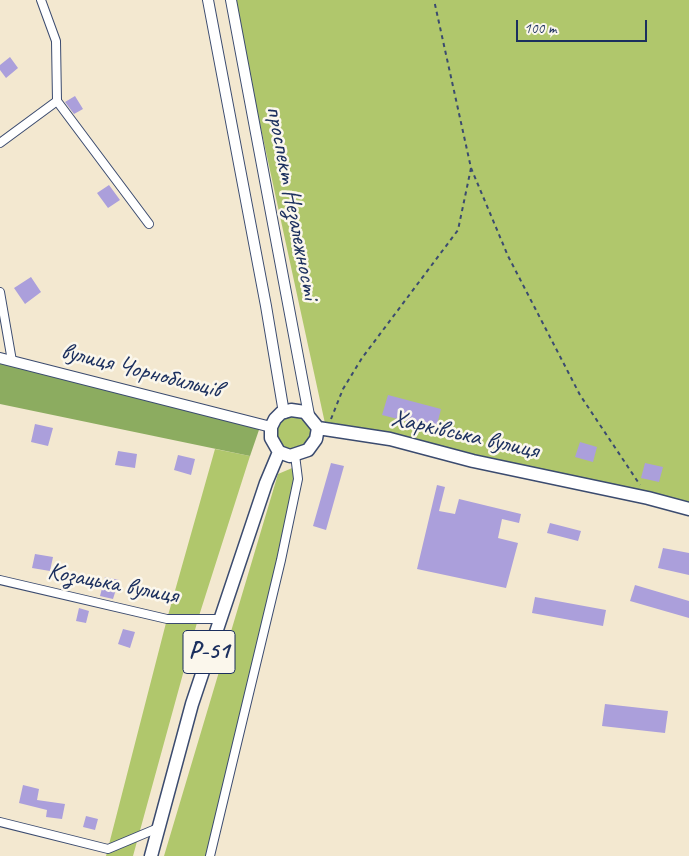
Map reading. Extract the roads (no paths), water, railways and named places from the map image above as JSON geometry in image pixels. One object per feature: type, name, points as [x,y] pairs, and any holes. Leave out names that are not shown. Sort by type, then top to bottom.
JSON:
[{"type":"main road","points":[[298,410],[309,415],[323,428],[308,450],[294,455],[279,452],[271,438],[271,427],[275,419],[284,413],[298,410]]},
{"type":"main road","name":"Харківська вулиця","points":[[323,428],[390,439],[473,461],[648,498],[689,509]]},
{"type":"main road","name":"Р-51","points":[[151,856],[192,704],[266,483],[279,452]]},
{"type":"street","points":[[40,0],[56,41],[56,101],[149,224]]},
{"type":"street","name":"проспект Незалежності","points":[[208,0],[266,306],[284,413]]},
{"type":"street","name":"проспект Незалежності","points":[[231,0],[309,415]]},
{"type":"street","points":[[0,143],[56,101]]},
{"type":"street","points":[[0,292],[12,361]]},
{"type":"street","name":"вулиця Чорнобильців","points":[[0,358],[271,427]]},
{"type":"street","points":[[210,856],[283,551],[298,479],[294,455]]},
{"type":"street","name":"Козацька вулиця","points":[[0,580],[166,619],[220,619]]},
{"type":"street","points":[[0,822],[108,849],[158,828]]}]
